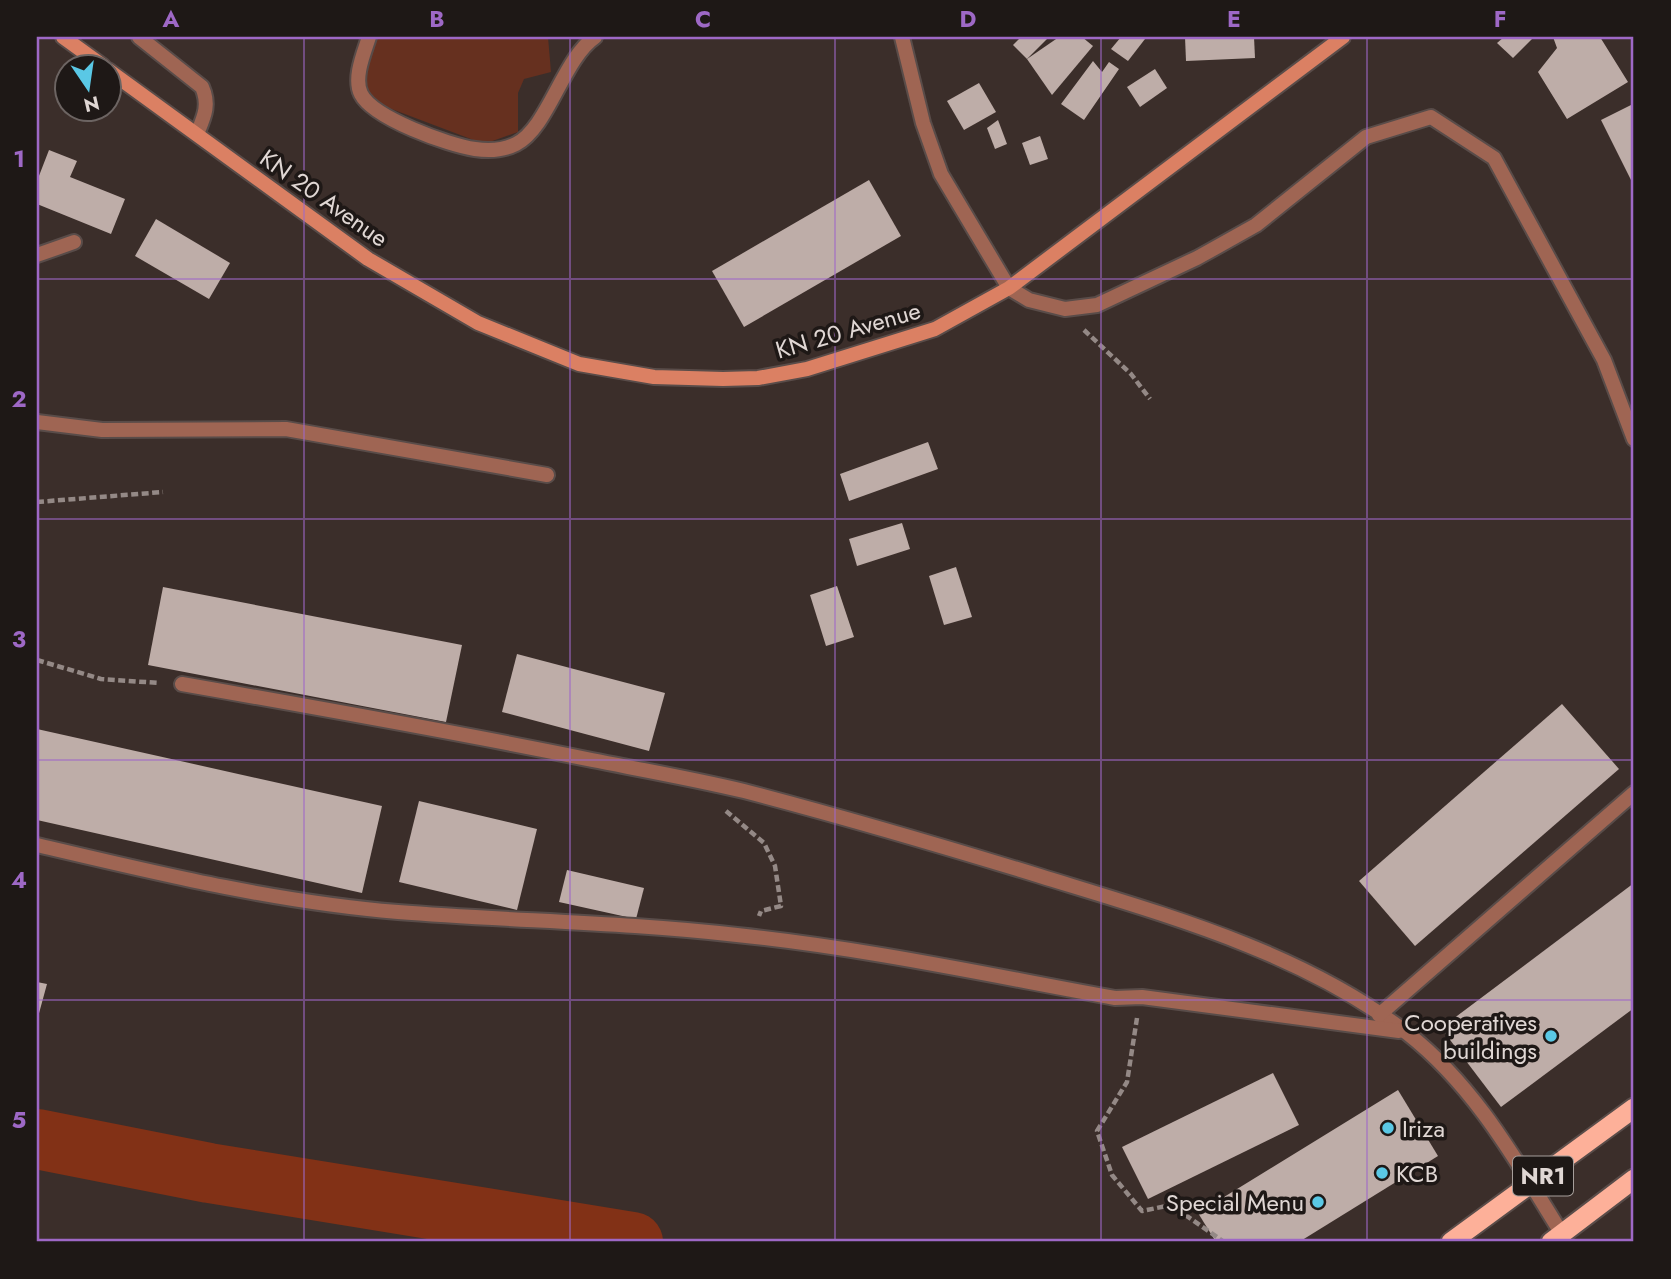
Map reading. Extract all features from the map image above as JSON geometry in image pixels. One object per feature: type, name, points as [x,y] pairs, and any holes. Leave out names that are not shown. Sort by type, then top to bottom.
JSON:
[{"type":"highway","name":"NR1","points":[[1451,1242],[1634,1108]]},
{"type":"highway","name":"NR1","points":[[1557,1238],[1634,1179]]},
{"type":"main road","points":[[63,37],[84,52]]},
{"type":"main road","name":"KN 20 Avenue","points":[[122,80],[306,216],[427,295],[478,323],[544,352],[579,364],[613,371],[654,377],[758,378],[807,369],[935,329],[1009,288],[1343,37]]},
{"type":"street","points":[[139,37],[202,87],[207,98],[206,110],[197,134]]},
{"type":"street","points":[[369,37],[358,75],[361,95],[376,110],[445,142],[477,149],[502,149],[518,143],[530,132],[580,52],[595,37]]},
{"type":"street","points":[[902,37],[923,122],[941,174],[1009,288],[1029,300],[1065,309],[1097,304],[1197,258],[1256,225],[1366,137],[1431,117],[1494,158],[1604,360],[1634,439]]},
{"type":"street","points":[[37,255],[74,242]]},
{"type":"street","points":[[37,422],[102,430],[286,429],[547,475]]},
{"type":"street","points":[[182,684],[468,735],[705,783],[920,840],[1138,906],[1245,944],[1319,977],[1406,1032],[1450,1070],[1475,1101],[1531,1185],[1557,1238]]},
{"type":"street","points":[[1379,1016],[1634,793]]},
{"type":"street","points":[[37,845],[292,900],[396,912],[627,923],[753,937],[848,949],[1115,998],[1142,997],[1406,1032]]},
{"type":"path","points":[[1065,309],[1130,374],[1150,399]]},
{"type":"path","points":[[37,502],[163,492]]},
{"type":"path","points":[[37,660],[101,679],[182,684]]},
{"type":"path","points":[[705,783],[731,818],[764,843],[775,866],[781,906],[761,911],[753,937]]},
{"type":"path","points":[[1142,997],[1130,1050],[1127,1082],[1097,1131],[1108,1164],[1112,1175],[1142,1211],[1171,1205],[1224,1242]]},
{"type":"shaded area","points":[[374,37],[548,37],[551,72],[524,79],[518,93],[518,132],[484,144],[381,105],[365,89],[364,76]]},
{"type":"building","points":[[1021,37],[1049,37],[1027,59],[1013,45]]},
{"type":"building","points":[[1059,37],[1082,37],[1093,46],[1052,95],[1027,59]]},
{"type":"building","points":[[1121,37],[1145,39],[1128,61],[1111,49]]},
{"type":"building","points":[[1185,37],[1254,37],[1255,58],[1186,61]]},
{"type":"building","points":[[1504,37],[1534,37],[1513,58],[1497,43]]},
{"type":"building","points":[[1553,37],[1600,37],[1628,82],[1567,119],[1538,72],[1557,48]]},
{"type":"building","points":[[1093,61],[1102,72],[1109,62],[1119,69],[1084,120],[1061,104]]},
{"type":"building","points":[[1155,69],[1167,88],[1140,107],[1127,87]]},
{"type":"building","points":[[979,83],[996,112],[964,130],[947,101]]},
{"type":"building","points":[[1633,104],[1634,178],[1631,180],[1601,120]]},
{"type":"building","points":[[998,120],[1007,144],[995,149],[987,128]]},
{"type":"building","points":[[1040,136],[1048,159],[1030,165],[1022,143]]},
{"type":"building","points":[[49,150],[77,161],[70,177],[125,199],[111,234],[37,204],[37,181]]},
{"type":"building","points":[[869,180],[901,236],[744,327],[712,271]]},
{"type":"building","points":[[156,219],[230,263],[209,299],[135,256]]},
{"type":"building","points":[[928,442],[938,469],[849,501],[840,474]]},
{"type":"building","points":[[902,523],[910,549],[857,566],[849,539]]},
{"type":"building","points":[[956,567],[972,617],[944,625],[929,576]]},
{"type":"building","points":[[837,586],[854,637],[826,646],[810,595]]},
{"type":"building","points":[[163,587],[462,645],[446,722],[148,665]]},
{"type":"building","points":[[517,654],[665,693],[649,751],[502,712]]},
{"type":"building","points":[[1562,704],[1619,769],[1415,946],[1359,881]]},
{"type":"building","points":[[37,729],[382,806],[362,893],[37,820]]},
{"type":"building","points":[[419,801],[537,829],[517,910],[399,882]]},
{"type":"building","points":[[567,870],[644,888],[636,919],[559,902]]},
{"type":"building","points":[[1634,883],[1634,1008],[1501,1107],[1441,1028]]},
{"type":"building","points":[[37,982],[47,984],[38,1017],[37,1017]]},
{"type":"building","points":[[1273,1073],[1299,1125],[1148,1199],[1122,1147]]},
{"type":"building","points":[[1398,1090],[1438,1156],[1299,1242],[1216,1242],[1198,1213]]},
{"type":"waterway","points":[[37,1139],[209,1173],[633,1242]]},
{"type":"place","name":"Cooperatives buildings","points":[[1551,1036]]},
{"type":"place","name":"Iriza","points":[[1388,1128]]},
{"type":"place","name":"KCB","points":[[1382,1173]]},
{"type":"place","name":"Special Menu","points":[[1318,1202]]}]
